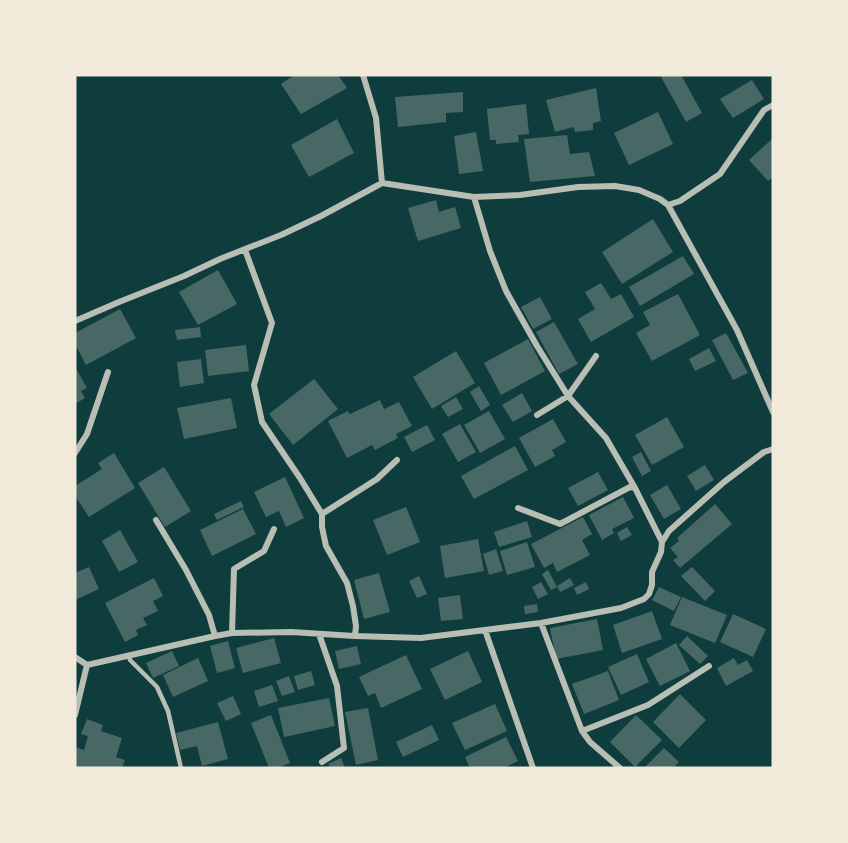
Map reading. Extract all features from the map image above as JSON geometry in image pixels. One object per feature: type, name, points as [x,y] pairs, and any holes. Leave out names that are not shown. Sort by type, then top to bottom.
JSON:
[{"type":"street","points":[[363,75],[376,118],[382,183]]},
{"type":"street","points":[[668,205],[680,201],[720,174],[764,110],[773,105]]},
{"type":"street","points":[[75,321],[281,235],[382,183],[474,197],[520,195],[578,187],[615,186],[639,190],[668,205],[737,330],[773,412]]},
{"type":"street","points":[[474,197],[490,251],[506,291],[568,396],[606,438],[635,488],[662,542]]},
{"type":"street","points":[[245,250],[272,323],[254,385],[262,422],[322,514],[323,538],[347,584],[353,606],[355,636]]},
{"type":"street","points":[[537,415],[568,396],[596,356]]},
{"type":"street","points":[[75,453],[87,434],[108,372]]},
{"type":"street","points":[[75,657],[87,664],[232,633],[291,632],[421,638],[541,623],[621,608],[644,599],[649,594],[652,572],[661,552],[662,542],[669,531],[724,482],[764,452],[773,449]]},
{"type":"street","points":[[322,514],[377,478],[397,460]]},
{"type":"street","points":[[518,508],[560,524],[630,487],[635,488]]},
{"type":"street","points":[[156,520],[191,579],[209,615],[215,636]]},
{"type":"street","points":[[232,633],[234,569],[264,551],[274,529]]},
{"type":"street","points":[[541,623],[582,731],[590,742],[620,768]]},
{"type":"street","points":[[485,630],[533,768]]},
{"type":"street","points":[[319,634],[337,686],[344,748],[322,762]]},
{"type":"street","points":[[75,715],[87,664]]},
{"type":"street","points":[[582,731],[648,705],[709,666]]},
{"type":"lane","points":[[129,655],[130,660],[157,687],[168,711],[181,768]]},
{"type":"building","points":[[295,75],[338,75],[347,88],[301,114],[281,84]]},
{"type":"building","points":[[660,75],[681,75],[702,113],[686,122]]},
{"type":"building","points":[[752,80],[764,99],[733,118],[720,99]]},
{"type":"building","points":[[596,88],[601,121],[593,123],[593,130],[575,132],[574,127],[555,132],[546,100]]},
{"type":"building","points":[[463,92],[463,112],[446,113],[446,122],[398,127],[395,97]]},
{"type":"building","points":[[526,104],[529,134],[518,135],[519,142],[496,144],[496,140],[490,140],[487,109]]},
{"type":"building","points":[[658,112],[673,144],[629,165],[614,133]]},
{"type":"building","points":[[337,119],[354,153],[309,177],[291,145]]},
{"type":"building","points":[[476,132],[483,171],[459,174],[454,136]]},
{"type":"building","points":[[567,135],[570,154],[589,152],[595,176],[530,182],[524,139]]},
{"type":"building","points":[[773,138],[773,177],[768,181],[749,160]]},
{"type":"building","points":[[436,200],[439,212],[455,207],[461,228],[418,241],[408,208]]},
{"type":"building","points":[[653,219],[673,252],[622,284],[602,252]]},
{"type":"building","points":[[683,256],[694,274],[640,306],[629,287]]},
{"type":"building","points":[[218,270],[237,304],[198,325],[179,292]]},
{"type":"building","points":[[601,283],[611,299],[621,294],[634,317],[591,342],[578,319],[595,309],[585,292]]},
{"type":"building","points":[[678,294],[700,335],[652,361],[636,333],[650,325],[643,312]]},
{"type":"building","points":[[540,297],[552,319],[533,329],[521,307]]},
{"type":"building","points":[[120,309],[136,338],[86,365],[75,344],[75,333]]},
{"type":"building","points":[[554,322],[578,364],[559,374],[536,332]]},
{"type":"building","points":[[200,327],[201,337],[177,340],[175,330]]},
{"type":"building","points":[[726,333],[748,373],[733,380],[712,340]]},
{"type":"building","points":[[528,339],[545,371],[501,395],[484,363]]},
{"type":"building","points":[[246,345],[249,371],[208,376],[205,350]]},
{"type":"building","points":[[709,348],[716,361],[695,371],[689,359]]},
{"type":"building","points":[[456,351],[475,383],[432,409],[413,377]]},
{"type":"building","points":[[201,359],[204,383],[180,387],[177,362]]},
{"type":"building","points":[[75,367],[87,388],[81,391],[85,398],[75,404]]},
{"type":"building","points":[[314,379],[338,409],[293,445],[269,414]]},
{"type":"building","points":[[479,386],[490,405],[481,411],[470,392]]},
{"type":"building","points":[[522,393],[532,411],[513,422],[502,405]]},
{"type":"building","points":[[456,397],[463,409],[448,417],[441,406]]},
{"type":"building","points":[[231,398],[237,428],[184,439],[177,408]]},
{"type":"building","points":[[380,400],[384,409],[399,402],[412,426],[396,434],[398,438],[375,450],[372,445],[347,458],[328,421]]},
{"type":"building","points":[[489,411],[505,439],[480,453],[464,425]]},
{"type":"building","points":[[667,417],[684,447],[652,465],[635,435]]},
{"type":"building","points":[[553,419],[566,442],[552,450],[555,456],[535,467],[519,438]]},
{"type":"building","points":[[460,424],[476,452],[458,462],[442,434]]},
{"type":"building","points":[[427,425],[435,440],[412,452],[404,437]]},
{"type":"building","points":[[515,446],[528,470],[474,499],[461,476]]},
{"type":"building","points":[[641,452],[651,471],[642,476],[632,457]]},
{"type":"building","points":[[114,453],[135,488],[89,517],[75,496],[75,486],[102,469],[98,463]]},
{"type":"building","points":[[705,465],[714,480],[696,491],[687,476]]},
{"type":"building","points":[[164,467],[191,511],[165,527],[138,483]]},
{"type":"building","points":[[598,472],[608,490],[578,506],[568,488]]},
{"type":"building","points":[[285,477],[304,518],[286,527],[279,511],[266,517],[254,492]]},
{"type":"building","points":[[667,485],[681,509],[664,519],[650,495]]},
{"type":"building","points":[[623,497],[634,518],[612,529],[614,533],[602,540],[589,515]]},
{"type":"building","points":[[241,501],[244,507],[217,520],[214,514]]},
{"type":"building","points":[[715,504],[732,524],[680,568],[673,560],[678,557],[670,548],[679,541],[677,538]]},
{"type":"building","points":[[406,507],[420,542],[387,555],[373,520]]},
{"type":"building","points":[[243,509],[256,534],[212,556],[200,530]]},
{"type":"building","points":[[583,517],[592,534],[582,540],[590,555],[557,572],[553,563],[544,568],[531,544]]},
{"type":"building","points":[[527,521],[532,537],[499,547],[494,532]]},
{"type":"building","points":[[627,527],[632,535],[621,541],[617,533]]},
{"type":"building","points":[[120,530],[138,562],[119,572],[102,541]]},
{"type":"building","points":[[478,539],[484,571],[445,578],[440,546]]},
{"type":"building","points":[[527,542],[535,567],[507,575],[500,551]]},
{"type":"building","points":[[496,549],[503,571],[489,575],[483,554]]},
{"type":"building","points":[[89,567],[99,589],[75,600],[75,573]]},
{"type":"building","points":[[692,567],[715,591],[705,601],[681,576]]},
{"type":"building","points":[[548,570],[557,587],[551,590],[542,574]]},
{"type":"building","points":[[379,573],[390,612],[364,619],[354,580]]},
{"type":"building","points":[[419,576],[427,594],[417,598],[409,581]]},
{"type":"building","points":[[154,578],[163,596],[153,601],[158,611],[143,618],[147,625],[136,630],[138,635],[125,642],[105,603]]},
{"type":"building","points":[[570,578],[574,585],[560,592],[557,586]]},
{"type":"building","points":[[541,582],[548,594],[538,599],[532,587]]},
{"type":"building","points":[[586,582],[589,589],[577,595],[574,588]]},
{"type":"building","points":[[659,587],[681,597],[674,611],[652,600]]},
{"type":"building","points":[[460,595],[463,619],[441,621],[438,598]]},
{"type":"building","points":[[682,597],[727,615],[715,643],[670,625]]},
{"type":"building","points":[[537,604],[538,612],[525,614],[524,606]]},
{"type":"building","points":[[652,611],[662,639],[622,653],[613,625]]},
{"type":"building","points":[[733,614],[766,629],[753,657],[720,642]]},
{"type":"building","points":[[597,619],[603,650],[556,659],[550,628]]},
{"type":"building","points":[[687,636],[708,656],[700,664],[679,645]]},
{"type":"building","points":[[274,638],[281,663],[243,673],[236,648]]},
{"type":"building","points":[[228,641],[235,668],[217,673],[210,646]]},
{"type":"building","points":[[676,643],[690,671],[660,686],[646,659]]},
{"type":"building","points":[[357,646],[361,664],[339,669],[335,651]]},
{"type":"building","points":[[172,651],[179,666],[153,678],[146,663]]},
{"type":"building","points":[[468,651],[482,682],[445,700],[430,669]]},
{"type":"building","points":[[637,654],[649,682],[621,695],[608,667]]},
{"type":"building","points":[[406,655],[422,689],[381,708],[375,693],[368,696],[359,677]]},
{"type":"building","points":[[198,658],[208,681],[173,697],[163,675]]},
{"type":"building","points":[[734,658],[738,665],[747,660],[753,671],[726,686],[717,668]]},
{"type":"building","points":[[311,671],[315,685],[298,690],[294,676]]},
{"type":"building","points":[[608,671],[619,700],[584,714],[572,684]]},
{"type":"building","points":[[289,676],[295,692],[282,696],[276,681]]},
{"type":"building","points":[[272,685],[278,701],[259,707],[254,691]]},
{"type":"building","points":[[680,694],[706,720],[679,748],[653,722]]},
{"type":"building","points":[[233,696],[241,714],[226,721],[217,703]]},
{"type":"building","points":[[329,698],[335,726],[284,737],[278,708]]},
{"type":"building","points":[[495,704],[507,731],[465,750],[452,723]]},
{"type":"building","points":[[368,708],[378,760],[356,765],[345,712]]},
{"type":"building","points":[[271,715],[290,763],[277,768],[269,768],[251,723]]},
{"type":"building","points":[[636,715],[662,740],[635,767],[610,742]]},
{"type":"building","points":[[87,719],[103,725],[101,731],[122,738],[116,757],[125,760],[122,768],[75,768],[75,747],[84,750],[88,736],[81,734]]},
{"type":"building","points":[[218,722],[228,759],[202,766],[197,746],[180,750],[176,733]]},
{"type":"building","points":[[432,725],[439,740],[403,757],[396,742]]},
{"type":"building","points":[[506,737],[518,761],[504,768],[470,768],[465,757]]},
{"type":"building","points":[[664,748],[679,762],[673,768],[644,768]]},
{"type":"building","points":[[341,758],[345,768],[330,768],[328,764]]}]
